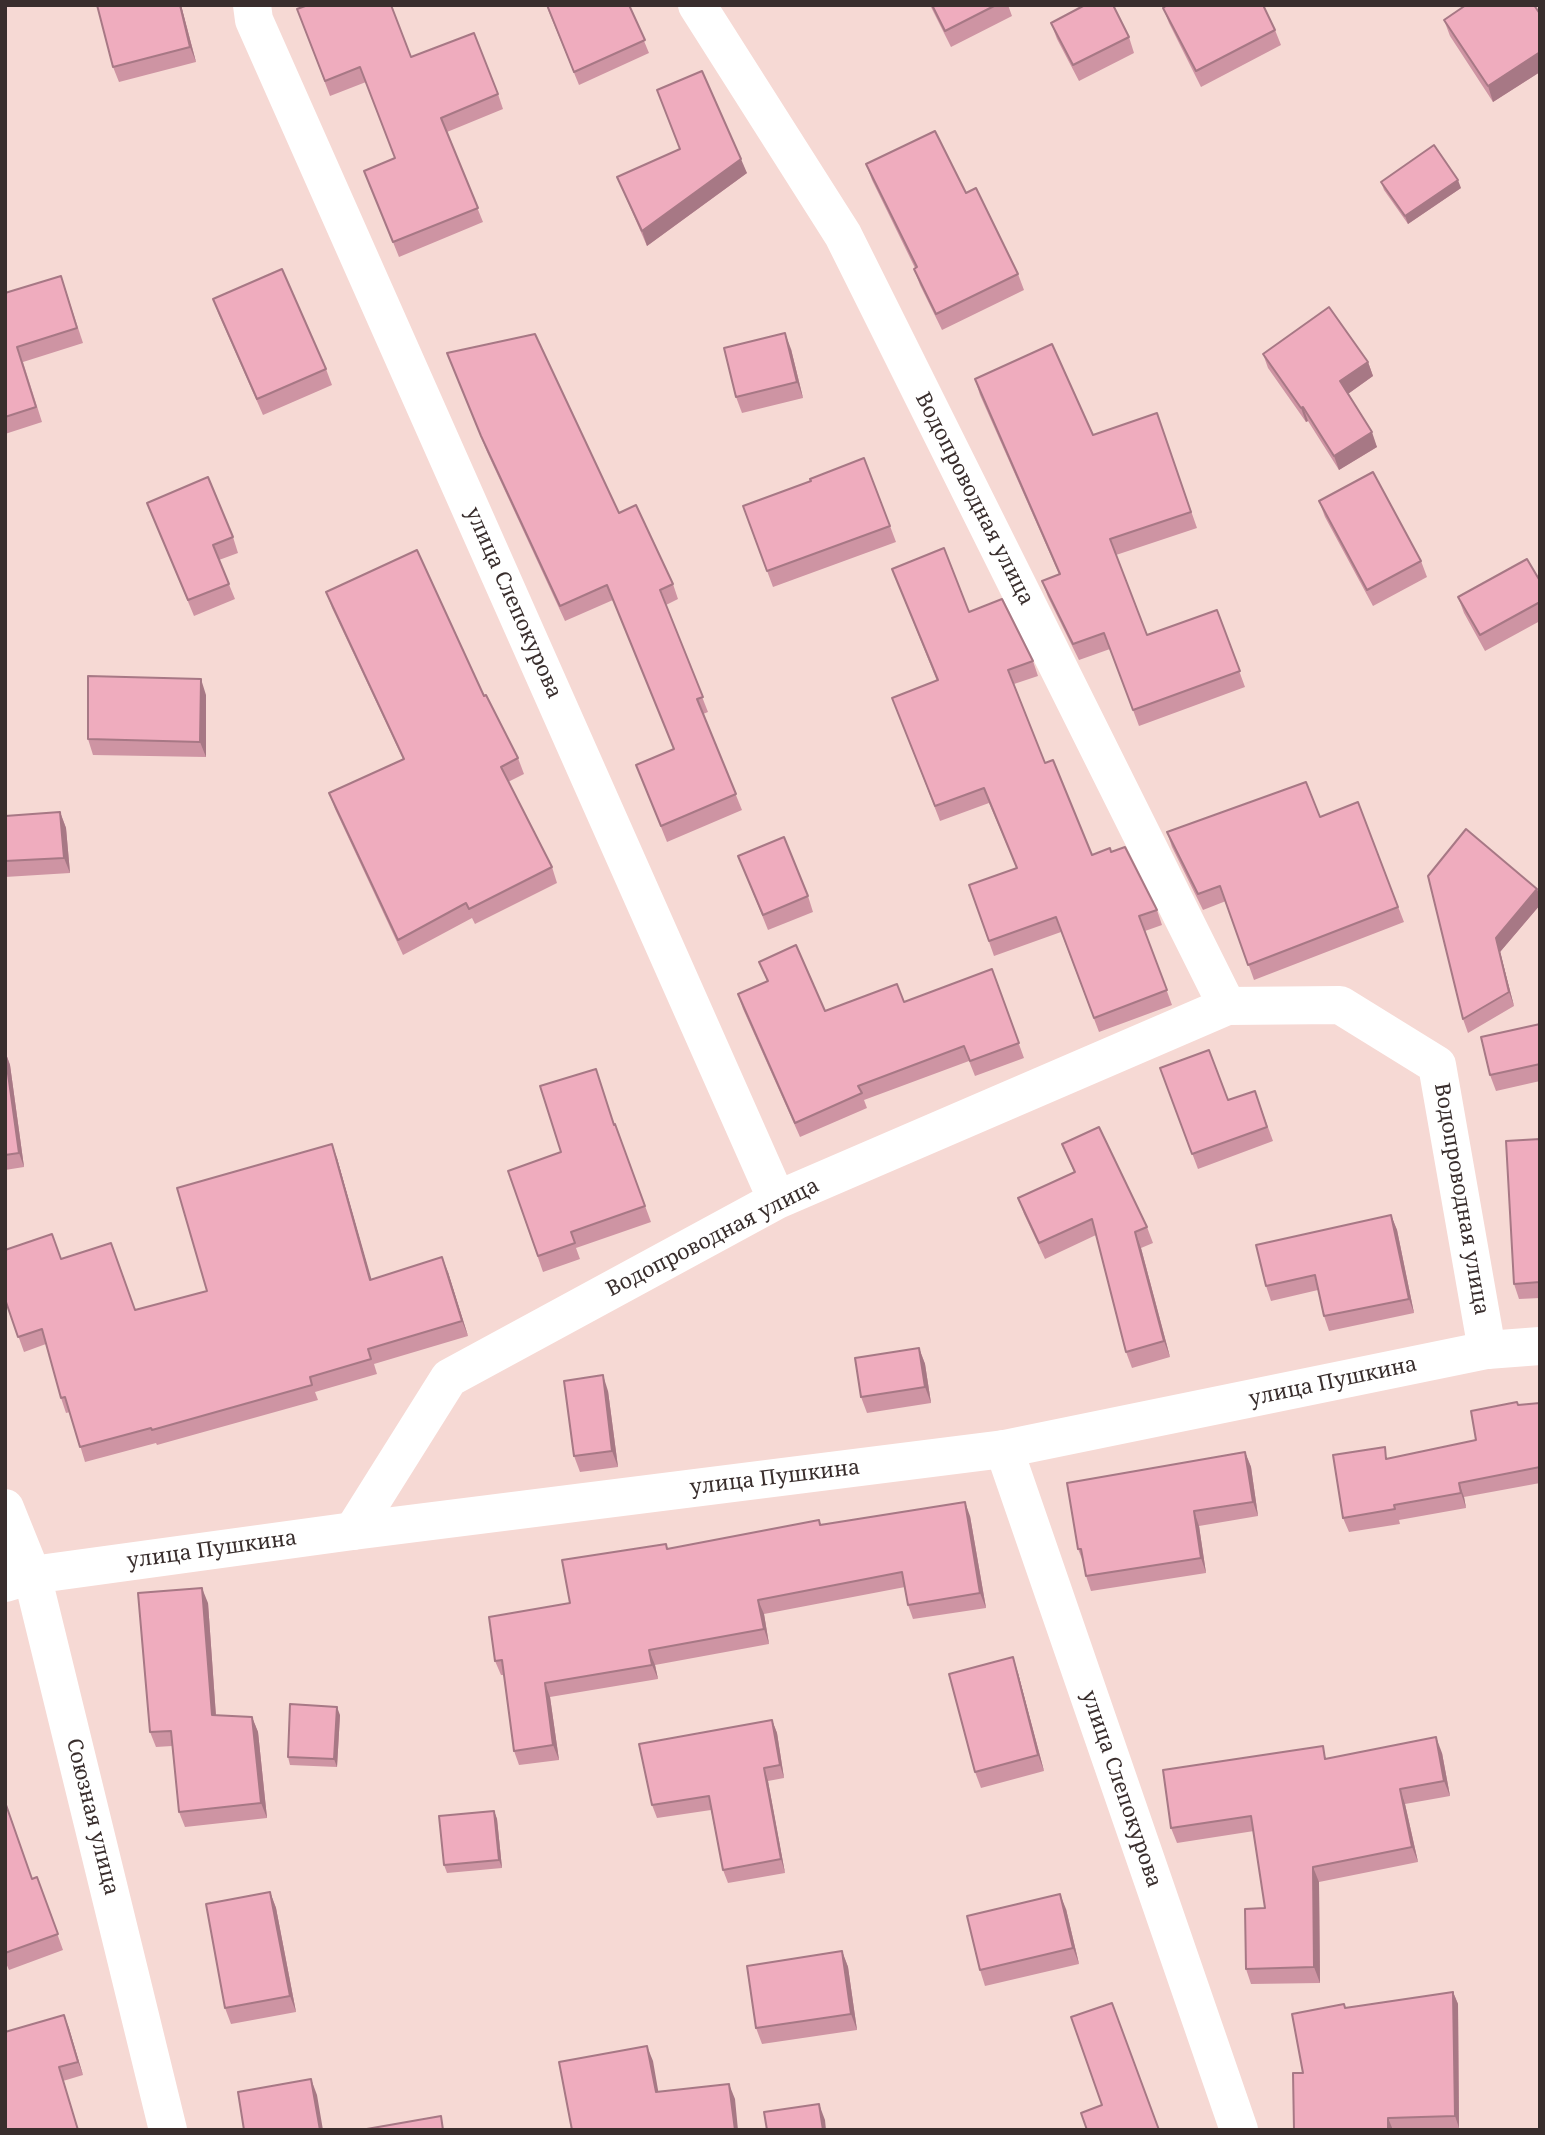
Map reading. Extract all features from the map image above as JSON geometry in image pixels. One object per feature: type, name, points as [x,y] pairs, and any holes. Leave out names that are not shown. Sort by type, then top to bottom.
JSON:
[{"type":"street","name":"улица Слепокурова","points":[[252,5],[254,20],[777,1200]]},
{"type":"street","name":"Водопроводная улица","points":[[697,5],[843,236],[1227,1006]]},
{"type":"street","name":"Водопроводная улица","points":[[353,1531],[449,1378],[777,1200],[1227,1006],[1340,1005],[1437,1065],[1487,1350]]},
{"type":"street","name":"улица Пушкина","points":[[19,1579],[353,1531],[1004,1449],[1487,1350],[1540,1346]]},
{"type":"street","name":"улица Слепокурова","points":[[1004,1449],[1239,2130]]},
{"type":"street","name":"Союзная улица","points":[[5,1508],[19,1579],[168,2130]]},
{"type":"building","points":[[97,5],[180,5],[190,47],[113,67]]},
{"type":"building","points":[[308,5],[391,5],[411,57],[474,33],[498,94],[441,118],[478,208],[393,242],[364,171],[395,158],[360,67],[325,81],[297,9]]},
{"type":"building","points":[[547,5],[629,5],[645,40],[574,72]]},
{"type":"building","points":[[932,5],[996,5],[945,31]]},
{"type":"building","points":[[1085,5],[1113,5],[1129,37],[1073,65],[1051,23]]},
{"type":"building","points":[[1167,5],[1263,5],[1275,30],[1196,71],[1163,8]]},
{"type":"building","points":[[1466,5],[1534,5],[1540,14],[1540,52],[1488,86],[1444,20]]},
{"type":"building","points":[[702,71],[741,159],[642,231],[617,177],[680,149],[657,90]]},
{"type":"building","points":[[935,131],[966,193],[976,188],[1018,274],[936,314],[914,269],[917,267],[866,164]]},
{"type":"building","points":[[1434,145],[1458,180],[1405,216],[1381,182]]},
{"type":"building","points":[[282,269],[326,369],[257,399],[213,299]]},
{"type":"building","points":[[61,276],[77,328],[17,347],[36,407],[5,417],[5,293]]},
{"type":"building","points":[[1329,307],[1368,362],[1340,381],[1372,432],[1334,456],[1303,407],[1301,408],[1263,354]]},
{"type":"building","points":[[785,333],[797,382],[736,397],[724,348]]},
{"type":"building","points":[[535,334],[619,513],[636,505],[673,584],[660,590],[703,697],[697,699],[736,794],[661,826],[636,765],[674,749],[607,585],[560,606],[481,436],[447,353]]},
{"type":"building","points":[[1052,344],[1093,435],[1157,413],[1191,512],[1110,539],[1147,635],[1217,610],[1240,671],[1133,710],[1104,633],[1073,644],[1042,581],[1060,574],[975,379]]},
{"type":"building","points":[[864,458],[890,526],[767,571],[743,506]]},
{"type":"building","points":[[1373,472],[1421,561],[1367,590],[1319,501]]},
{"type":"building","points":[[208,477],[233,537],[213,545],[229,584],[188,600],[147,503]]},
{"type":"building","points":[[944,548],[969,612],[1002,599],[1033,661],[1008,670],[1045,763],[1053,760],[1092,855],[1110,848],[1111,852],[1125,847],[1157,910],[1139,916],[1167,990],[1094,1018],[1056,917],[989,941],[969,885],[1017,868],[984,788],[935,806],[892,698],[938,680],[892,569]]},
{"type":"building","points":[[417,550],[484,696],[486,695],[518,758],[501,767],[552,867],[469,909],[466,903],[398,940],[329,793],[404,759],[326,592]]},
{"type":"building","points":[[1527,559],[1540,581],[1540,602],[1480,635],[1458,597]]},
{"type":"building","points":[[88,676],[201,679],[200,742],[88,739]]},
{"type":"building","points":[[1306,782],[1320,817],[1358,802],[1398,907],[1248,965],[1220,886],[1198,894],[1167,832]]},
{"type":"building","points":[[60,812],[64,858],[5,861],[5,816]]},
{"type":"building","points":[[1466,829],[1537,889],[1496,938],[1509,992],[1463,1019],[1428,876]]},
{"type":"building","points":[[784,837],[808,896],[763,915],[738,856]]},
{"type":"building","points":[[796,945],[825,1011],[897,984],[904,1002],[992,969],[1019,1043],[970,1061],[964,1046],[858,1086],[862,1093],[795,1123],[738,994],[768,981],[759,962]]},
{"type":"building","points":[[1540,1024],[1540,1064],[1490,1075],[1481,1037]]},
{"type":"building","points":[[1209,1050],[1228,1100],[1255,1091],[1267,1127],[1192,1154],[1160,1068]]},
{"type":"building","points":[[5,1052],[19,1153],[5,1155]]},
{"type":"building","points":[[596,1069],[645,1206],[571,1232],[575,1243],[538,1256],[508,1171],[561,1152],[540,1086]]},
{"type":"building","points":[[1099,1127],[1147,1227],[1135,1232],[1164,1341],[1126,1352],[1092,1219],[1039,1243],[1018,1198],[1075,1172],[1062,1144]]},
{"type":"building","points":[[1540,1139],[1540,1282],[1514,1284],[1506,1141]]},
{"type":"building","points":[[332,1144],[370,1280],[442,1257],[462,1321],[368,1349],[371,1359],[310,1377],[312,1385],[152,1430],[151,1428],[80,1447],[65,1397],[61,1398],[42,1329],[18,1337],[5,1299],[5,1250],[52,1234],[61,1259],[111,1243],[135,1310],[207,1291],[177,1188]]},
{"type":"building","points":[[1391,1215],[1409,1299],[1324,1316],[1315,1275],[1266,1286],[1256,1245]]},
{"type":"building","points":[[919,1348],[925,1387],[861,1397],[855,1358]]},
{"type":"building","points":[[603,1375],[612,1451],[574,1456],[564,1381]]},
{"type":"building","points":[[1517,1402],[1518,1405],[1540,1403],[1540,1467],[1459,1483],[1461,1493],[1394,1505],[1395,1509],[1343,1518],[1333,1455],[1385,1447],[1386,1459],[1476,1440],[1471,1411]]},
{"type":"building","points":[[1245,1452],[1253,1502],[1194,1511],[1201,1558],[1086,1576],[1081,1549],[1078,1549],[1067,1483]]},
{"type":"building","points":[[965,1502],[980,1593],[908,1605],[902,1572],[758,1600],[764,1629],[649,1650],[652,1665],[545,1683],[553,1745],[514,1751],[502,1660],[495,1661],[489,1617],[570,1603],[562,1560],[666,1544],[667,1549],[819,1520],[820,1525]]},
{"type":"building","points":[[202,1588],[212,1715],[252,1717],[261,1803],[179,1812],[171,1731],[150,1732],[138,1593]]},
{"type":"building","points":[[1013,1657],[1038,1755],[975,1772],[949,1674]]},
{"type":"building","points":[[290,1704],[337,1707],[334,1759],[288,1757]]},
{"type":"building","points":[[772,1720],[780,1765],[764,1768],[781,1859],[723,1870],[709,1796],[652,1805],[639,1744]]},
{"type":"building","points":[[1436,1737],[1444,1781],[1400,1789],[1412,1847],[1313,1867],[1314,1967],[1246,1969],[1245,1909],[1265,1908],[1251,1816],[1171,1828],[1163,1770],[1323,1746],[1325,1759]]},
{"type":"building","points":[[5,1802],[32,1879],[37,1877],[58,1934],[5,1953]]},
{"type":"building","points":[[494,1811],[499,1860],[444,1865],[439,1816]]},
{"type":"building","points":[[270,1892],[290,1996],[225,2008],[206,1904]]},
{"type":"building","points":[[1060,1894],[1073,1948],[980,1970],[967,1916]]},
{"type":"building","points":[[842,1951],[851,2014],[756,2028],[747,1966]]},
{"type":"building","points":[[1453,1992],[1455,2116],[1388,2118],[1388,2130],[1294,2130],[1293,2073],[1303,2073],[1292,2014],[1344,2004],[1345,2008]]},
{"type":"building","points":[[1112,2003],[1159,2130],[1087,2130],[1081,2113],[1102,2105],[1071,2017]]},
{"type":"building","points":[[64,2015],[78,2062],[59,2067],[78,2130],[5,2130],[5,2032]]},
{"type":"building","points":[[647,2046],[656,2092],[729,2084],[735,2130],[572,2130],[559,2062]]},
{"type":"building","points":[[311,2079],[320,2130],[244,2130],[238,2092]]},
{"type":"building","points":[[819,2104],[823,2130],[767,2130],[764,2112]]},
{"type":"building","points":[[441,2116],[443,2130],[361,2130]]}]
